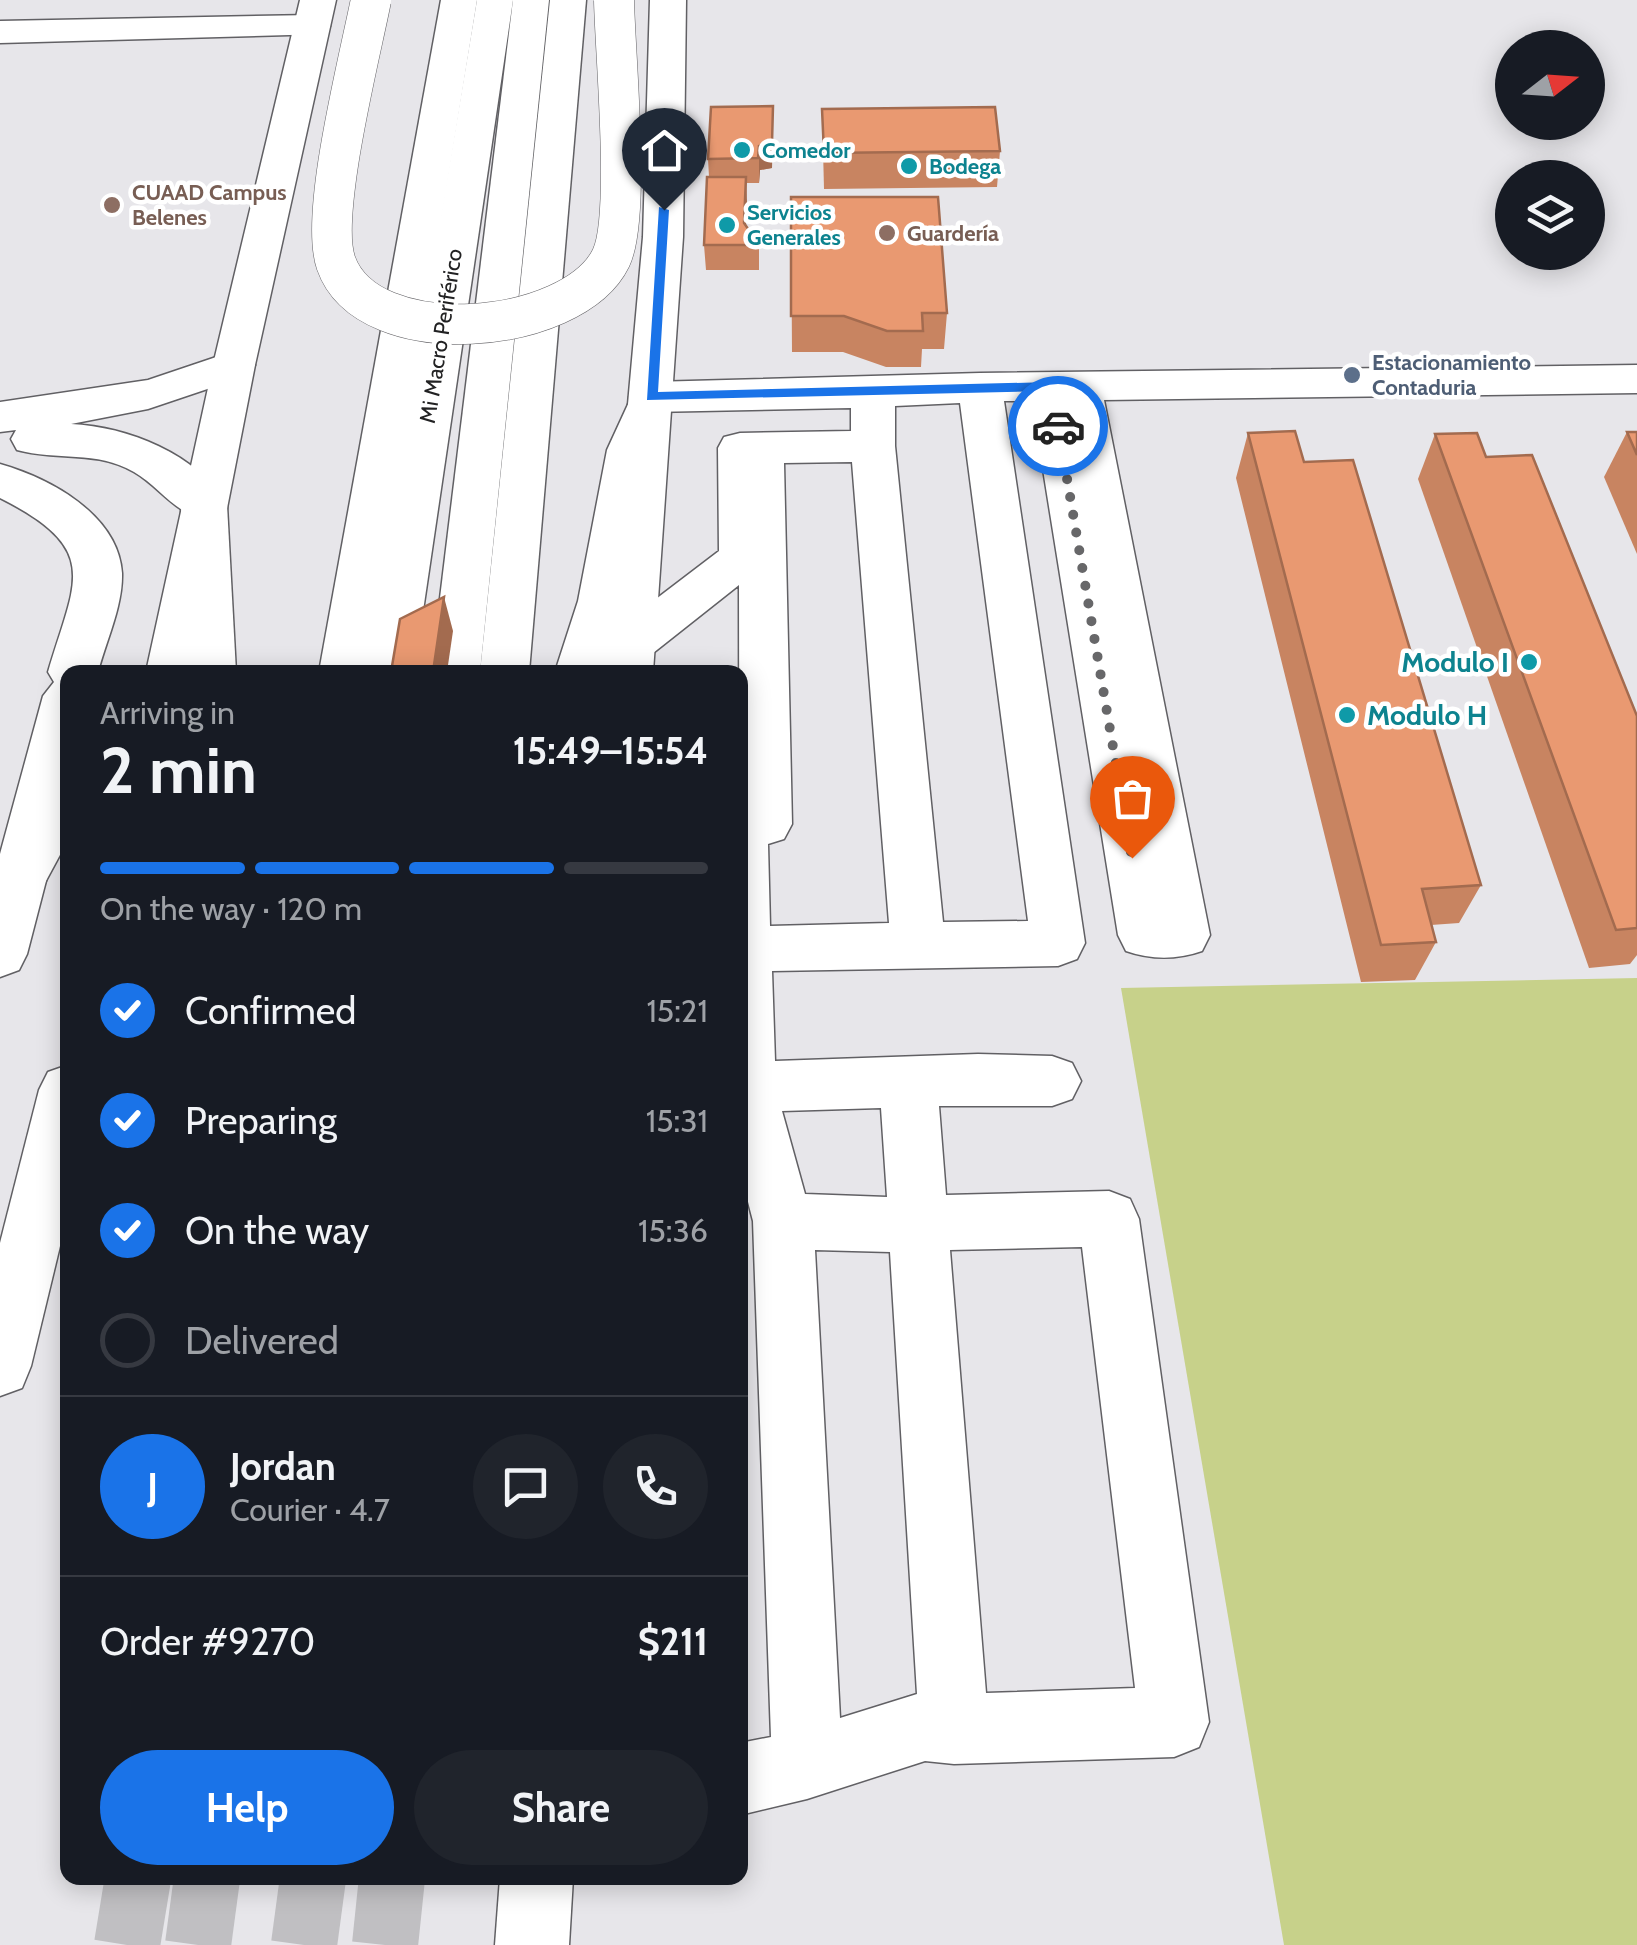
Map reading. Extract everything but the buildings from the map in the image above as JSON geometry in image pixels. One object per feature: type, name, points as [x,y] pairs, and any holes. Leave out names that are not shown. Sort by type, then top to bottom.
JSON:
[{"type":"main road","points":[[14,32],[45,6],[126,0]]},
{"type":"main road","points":[[371,0],[344,142],[333,250],[346,281],[370,306],[396,319],[450,324],[502,321],[546,308],[590,285],[610,261],[620,212],[614,0]]},
{"type":"main road","points":[[344,665],[460,0]]},
{"type":"main road","name":"Mi Macro Periférico","points":[[391,665],[494,0]]},
{"type":"main road","name":"Mi Macro Periférico","points":[[456,665],[531,0]]},
{"type":"main road","points":[[505,665],[568,0]]},
{"type":"main road","points":[[629,658],[663,237],[668,0]]},
{"type":"main road","points":[[14,32],[208,13],[315,13],[234,365],[171,665]]},
{"type":"main road","points":[[7,439],[189,386],[234,365]]},
{"type":"main road","points":[[651,397],[969,387],[1637,378]]},
{"type":"main road","points":[[1066,386],[1183,935],[1145,935],[1066,386]]},
{"type":"main road","points":[[754,938],[901,934],[1058,943],[969,387]]},
{"type":"main road","points":[[861,393],[861,447],[901,934]]},
{"type":"main road","points":[[581,665],[602,602],[629,450],[651,397]]},
{"type":"main road","points":[[7,439],[81,440],[139,454],[162,465],[204,505],[212,665]]},
{"type":"main road","points":[[7,439],[94,554],[98,574],[75,665]]},
{"type":"main road","points":[[629,658],[742,558],[751,447]]},
{"type":"main road","points":[[751,447],[861,447]]},
{"type":"main road","points":[[748,1066],[764,593],[751,447]]},
{"type":"main road","points":[[739,665],[742,618],[764,593]]},
{"type":"main road","points":[[0,954],[60,727]]},
{"type":"main road","points":[[22,875],[60,806]]},
{"type":"main road","points":[[748,869],[754,938]]},
{"type":"main road","points":[[748,1087],[1052,1081]]},
{"type":"main road","points":[[908,1082],[954,1728]]},
{"type":"main road","points":[[748,1091],[784,1221],[807,1764]]},
{"type":"main road","points":[[0,1366],[60,1122]]},
{"type":"main road","points":[[748,1777],[807,1764],[925,1726],[1174,1722],[1109,1219],[918,1224],[784,1221]]},
{"type":"main road","points":[[532,1945],[536,1885]]},
{"type":"green space","points":[[1637,978],[1637,1945],[1284,1945],[1121,988]]},
{"type":"tunnel","points":[[127,1945],[137,1885]]},
{"type":"tunnel","points":[[198,1945],[206,1885]]},
{"type":"tunnel","points":[[304,1945],[312,1885]]},
{"type":"tunnel","points":[[385,1945],[391,1885]]},
{"type":"way so far","points":[[1058,426],[1132,858]]},
{"type":"place","name":"Comedor","points":[[742,150]]},
{"type":"place","name":"Bodega","points":[[909,166]]},
{"type":"place","name":"CUAAD Campus Belenes","points":[[112,205]]},
{"type":"place","name":"Servicios Generales","points":[[727,225]]},
{"type":"place","name":"Guardería","points":[[887,233]]},
{"type":"place","name":"Estacionamiento Contaduria","points":[[1352,375]]},
{"type":"place","name":"Modulo I","points":[[1529,662]]},
{"type":"place","name":"Modulo H","points":[[1347,715]]},
{"type":"route","points":[[664,210],[651,397],[1051,386],[1058,426]]}]
